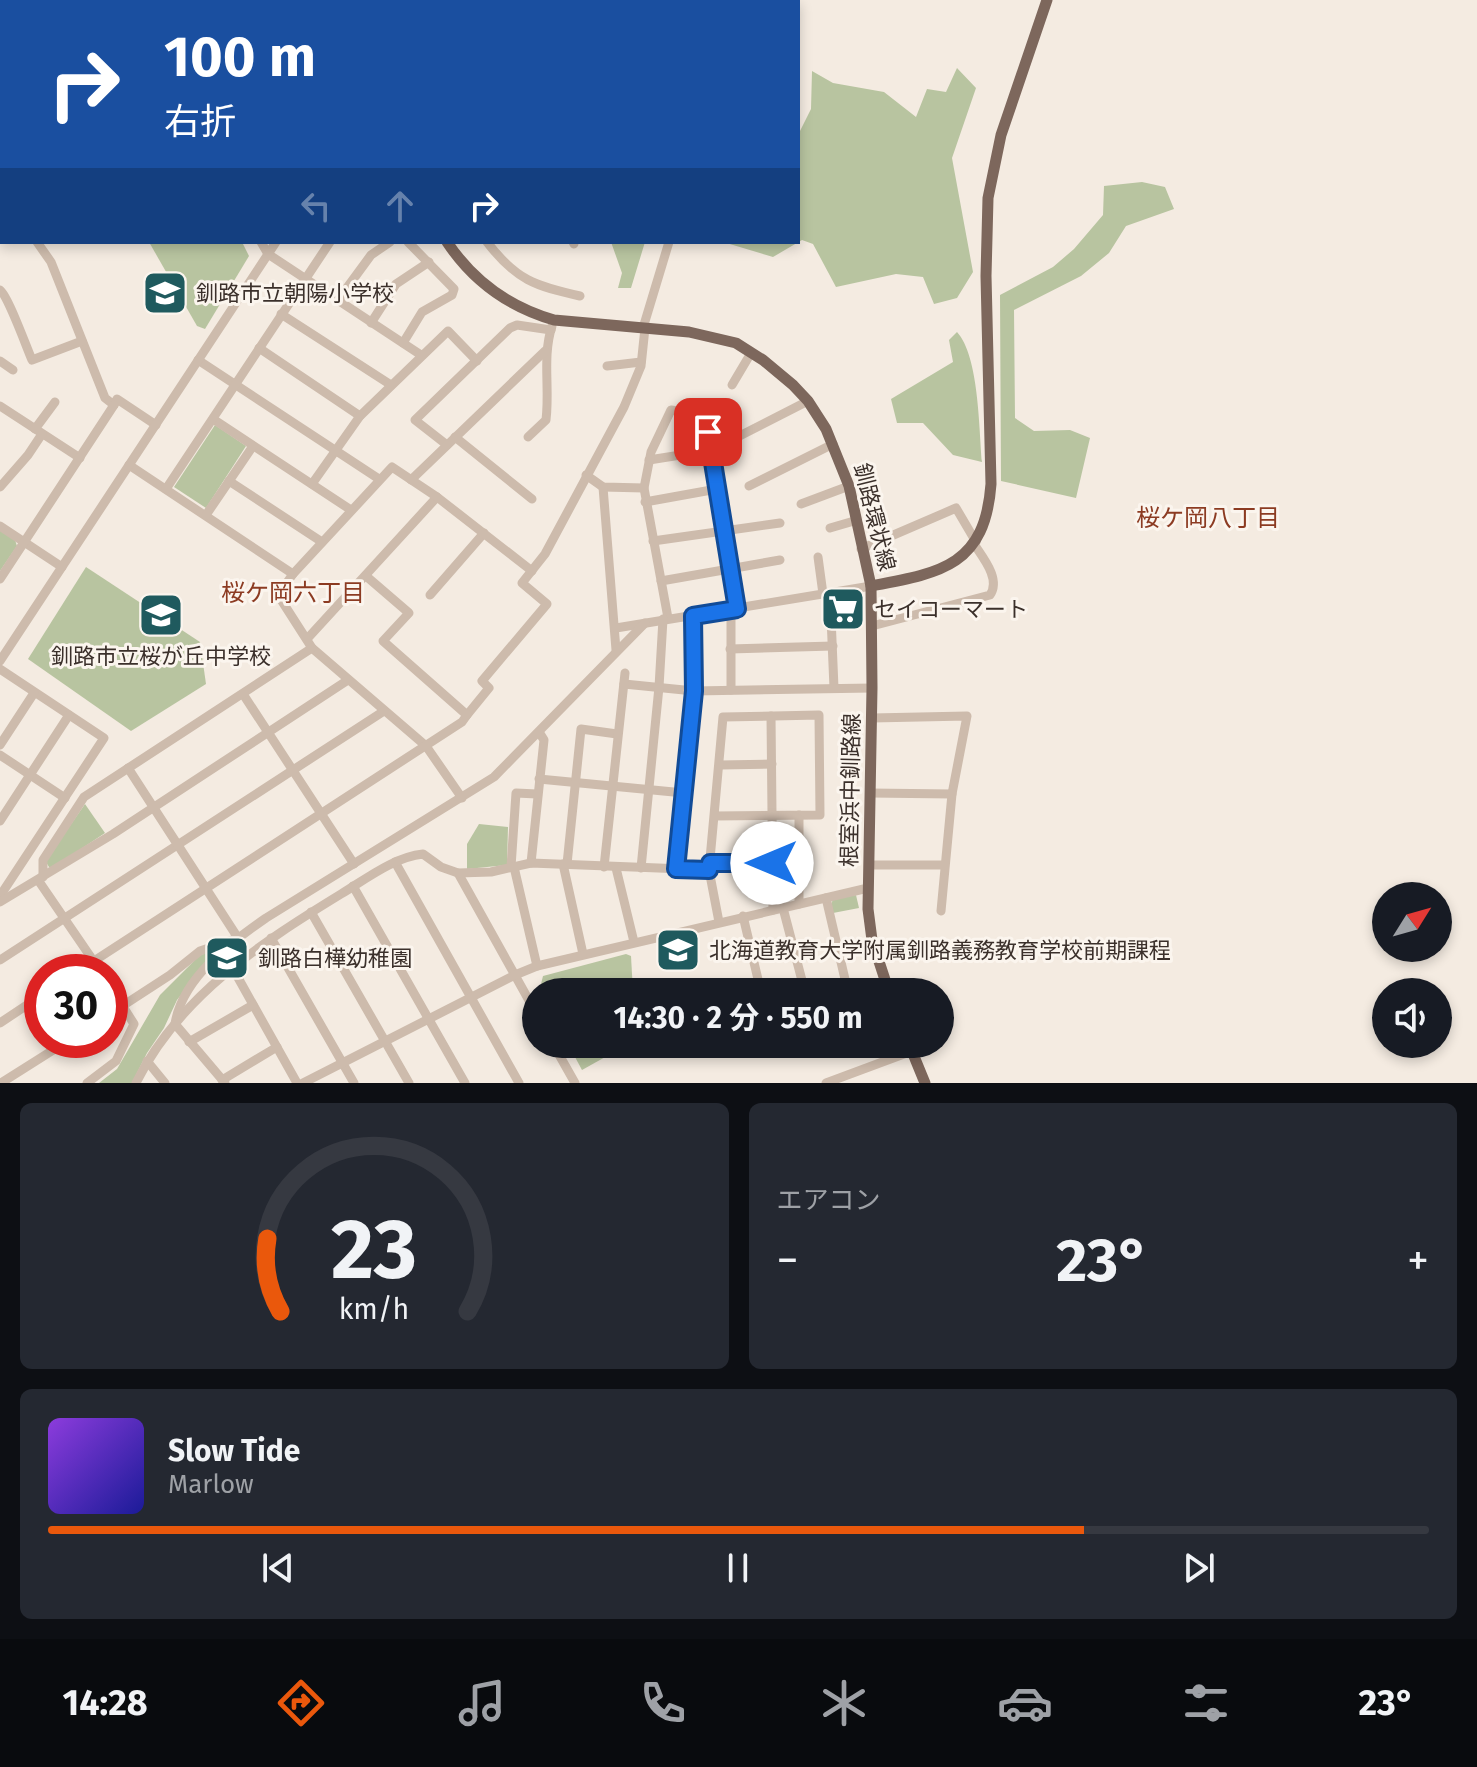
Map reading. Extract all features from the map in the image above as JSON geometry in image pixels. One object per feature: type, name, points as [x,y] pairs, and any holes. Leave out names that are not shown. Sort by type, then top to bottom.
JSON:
[{"type":"main road","points":[[975,543],[990,507],[991,484],[988,198],[1001,135],[1047,0]]},
{"type":"main road","name":"釧路環状線","points":[[448,244],[480,281],[508,301],[552,325],[644,328],[716,337],[736,343],[770,366],[808,401],[833,444],[849,486],[854,521],[871,586],[936,571],[963,556],[975,543]]},
{"type":"main road","name":"根室浜中釧路線","points":[[871,586],[868,888],[872,940],[884,978]]},
{"type":"main road","points":[[915,1058],[925,1083]]},
{"type":"street","points":[[38,244],[51,262],[105,398],[114,405]]},
{"type":"street","points":[[262,244],[268,254],[421,355]]},
{"type":"street","points":[[0,661],[275,244]]},
{"type":"street","points":[[166,489],[329,244]]},
{"type":"street","points":[[338,300],[371,255],[387,244]]},
{"type":"street","points":[[403,343],[422,312],[452,295],[454,289],[410,244]]},
{"type":"street","points":[[489,244],[504,264],[530,283],[580,296]]},
{"type":"street","points":[[105,954],[456,729],[489,688],[482,681],[547,604],[522,583],[545,554],[618,418],[641,362],[644,328],[668,244]]},
{"type":"street","points":[[371,323],[396,284],[429,262]]},
{"type":"street","points":[[0,290],[8,296],[12,315],[32,360],[82,341]]},
{"type":"street","points":[[281,314],[391,385]]},
{"type":"street","points":[[447,445],[415,420],[510,328],[517,325],[552,325],[545,351],[549,398],[546,420],[528,437]]},
{"type":"street","points":[[312,484],[360,416],[448,331],[477,361]]},
{"type":"street","points":[[259,348],[360,416]]},
{"type":"street","points":[[411,480],[545,351]]},
{"type":"street","points":[[732,385],[751,353]]},
{"type":"street","points":[[198,360],[379,479]]},
{"type":"street","points":[[0,361],[13,370]]},
{"type":"street","points":[[607,366],[641,362]]},
{"type":"street","points":[[0,579],[117,399],[156,425]]},
{"type":"street","points":[[649,460],[712,450],[808,401]]},
{"type":"street","points":[[0,487],[39,432],[55,402]]},
{"type":"street","points":[[0,406],[80,458]]},
{"type":"street","points":[[641,868],[666,619],[644,488],[649,460],[671,410],[705,415],[731,570],[734,610],[730,649],[731,690]]},
{"type":"street","points":[[213,419],[351,510]]},
{"type":"street","points":[[455,437],[532,499]]},
{"type":"street","points":[[749,486],[833,444]]},
{"type":"street","points":[[206,515],[253,446]]},
{"type":"street","points":[[129,465],[293,574]]},
{"type":"street","points":[[462,798],[426,746],[309,643],[278,595],[293,574],[392,467],[437,497],[532,571]]},
{"type":"street","points":[[586,475],[603,487],[644,488]]},
{"type":"street","points":[[229,481],[322,542]]},
{"type":"street","points":[[801,504],[849,486]]},
{"type":"street","points":[[603,487],[616,650]]},
{"type":"street","points":[[645,502],[717,489]]},
{"type":"street","points":[[89,954],[41,878],[43,860],[84,797],[243,694],[309,643],[437,497]]},
{"type":"street","points":[[861,549],[956,508],[993,578],[994,589],[990,595],[872,626]]},
{"type":"street","points":[[830,528],[854,521]]},
{"type":"street","points":[[653,541],[780,523]]},
{"type":"street","points":[[0,526],[62,567]]},
{"type":"street","points":[[430,595],[484,533]]},
{"type":"street","points":[[818,557],[827,593],[834,688]]},
{"type":"street","points":[[661,581],[780,560]]},
{"type":"street","points":[[366,576],[409,613],[383,641],[467,715]]},
{"type":"street","points":[[616,628],[871,586]]},
{"type":"street","points":[[676,869],[694,691],[693,616]]},
{"type":"street","points":[[277,1047],[224,1081],[175,1024],[178,1008],[210,964],[238,938],[494,777],[645,623]]},
{"type":"street","points":[[730,649],[833,646]]},
{"type":"street","points":[[0,669],[104,738],[2,893],[0,902]]},
{"type":"street","points":[[604,867],[624,678],[659,687],[694,691],[872,688]]},
{"type":"street","points":[[0,902],[154,807],[348,680]]},
{"type":"street","points":[[0,745],[34,693]]},
{"type":"street","points":[[243,694],[354,864]]},
{"type":"street","points":[[0,960],[384,711]]},
{"type":"street","points":[[0,821],[69,715]]},
{"type":"street","points":[[715,816],[820,815],[819,715],[723,717],[709,866],[719,922]]},
{"type":"street","points":[[771,716],[772,863],[778,909],[800,978]]},
{"type":"street","points":[[872,718],[967,716],[952,794],[941,911]]},
{"type":"street","points":[[583,954],[565,864],[581,729],[617,734]]},
{"type":"street","points":[[531,863],[544,740],[539,732]]},
{"type":"street","points":[[0,755],[65,798]]},
{"type":"street","points":[[720,765],[772,764]]},
{"type":"street","points":[[128,768],[238,938]]},
{"type":"street","points":[[539,779],[684,793]]},
{"type":"street","points":[[537,794],[516,793],[512,867],[537,966]]},
{"type":"street","points":[[870,793],[952,794]]},
{"type":"street","points":[[799,815],[799,904]]},
{"type":"street","points":[[136,1083],[147,1061],[175,1024],[232,967],[311,912],[395,862],[423,854],[441,867],[458,873],[476,874],[531,863],[676,869],[772,863]]},
{"type":"street","points":[[395,862],[519,1083]]},
{"type":"street","points":[[869,865],[944,865]]},
{"type":"street","points":[[616,868],[634,942]]},
{"type":"street","points":[[458,873],[522,988]]},
{"type":"street","points":[[353,886],[465,1083]]},
{"type":"street","points":[[232,967],[300,1083],[537,966],[868,888]]},
{"type":"street","points":[[826,898],[845,978]]},
{"type":"street","points":[[311,912],[409,1083]]},
{"type":"street","points":[[743,916],[758,978]]},
{"type":"street","points":[[128,1002],[200,951],[238,938]]},
{"type":"street","points":[[271,938],[354,1083]]},
{"type":"street","points":[[189,1042],[253,1005]]},
{"type":"street","points":[[0,1023],[24,1007]]},
{"type":"street","points":[[128,1014],[134,1024],[128,1036]]},
{"type":"street","points":[[1,1083],[41,1058]]},
{"type":"street","points":[[87,1083],[117,1058]]},
{"type":"street","points":[[561,1058],[575,1083]]},
{"type":"street","points":[[826,1083],[885,1058]]},
{"type":"street","points":[[147,1061],[165,1083]]},
{"type":"green space","points":[[957,68],[976,88],[952,158],[973,272],[957,298],[934,304],[923,277],[896,274],[836,287],[813,244],[800,241],[800,131],[811,109],[812,71],[833,83],[884,92],[916,117],[927,89],[946,92]]},
{"type":"green space","points":[[1142,182],[1165,187],[1174,209],[1126,226],[1109,253],[1081,276],[1014,310],[1015,418],[1034,431],[1070,430],[1090,438],[1076,498],[1001,481],[1000,295],[1053,267],[1074,249],[1103,215],[1104,186]]},
{"type":"green space","points":[[150,244],[243,244],[249,256],[205,329],[197,326]]},
{"type":"green space","points":[[612,244],[644,244],[631,288],[618,288],[622,273]]},
{"type":"green space","points":[[730,244],[795,244],[773,257]]},
{"type":"green space","points":[[957,332],[970,358],[974,375],[982,462],[953,455],[923,423],[897,423],[891,399],[953,362],[949,340]]},
{"type":"green space","points":[[215,425],[246,446],[206,508],[174,487]]},
{"type":"green space","points":[[0,530],[15,540],[17,546],[0,571]]},
{"type":"green space","points":[[86,567],[200,642],[206,684],[131,731],[28,659]]},
{"type":"green space","points":[[85,804],[105,833],[54,867],[49,867],[46,862],[49,856]]},
{"type":"green space","points":[[479,824],[508,827],[507,865],[467,869],[467,844]]},
{"type":"green space","points":[[856,895],[859,908],[833,913],[833,899]]},
{"type":"green space","points":[[207,953],[209,959],[177,1000],[132,1083],[99,1083],[117,1069],[123,1058],[128,1058],[128,1050],[160,995],[200,955]]},
{"type":"green space","points":[[626,954],[631,956],[632,978],[543,976]]},
{"type":"green space","points":[[576,1058],[603,1058],[582,1070]]},
{"type":"place","name":"釧路市立朝陽小学校","points":[[165,293]]},
{"type":"place","name":"セイコーマート","points":[[843,609]]},
{"type":"place","name":"釧路市立桜が丘中学校","points":[[161,615]]},
{"type":"place","name":"北海道教育大学附属釧路義務教育学校前期課程","points":[[678,950]]},
{"type":"place","name":"釧路白樺幼稚園","points":[[227,958]]},
{"type":"district","name":"桜ケ岡八丁目","points":[[1208,518]]},
{"type":"district","name":"桜ケ岡六丁目","points":[[293,593]]},
{"type":"route","points":[[708,432],[737,609],[693,616],[694,691],[676,869],[709,870],[710,863],[772,863]]}]
